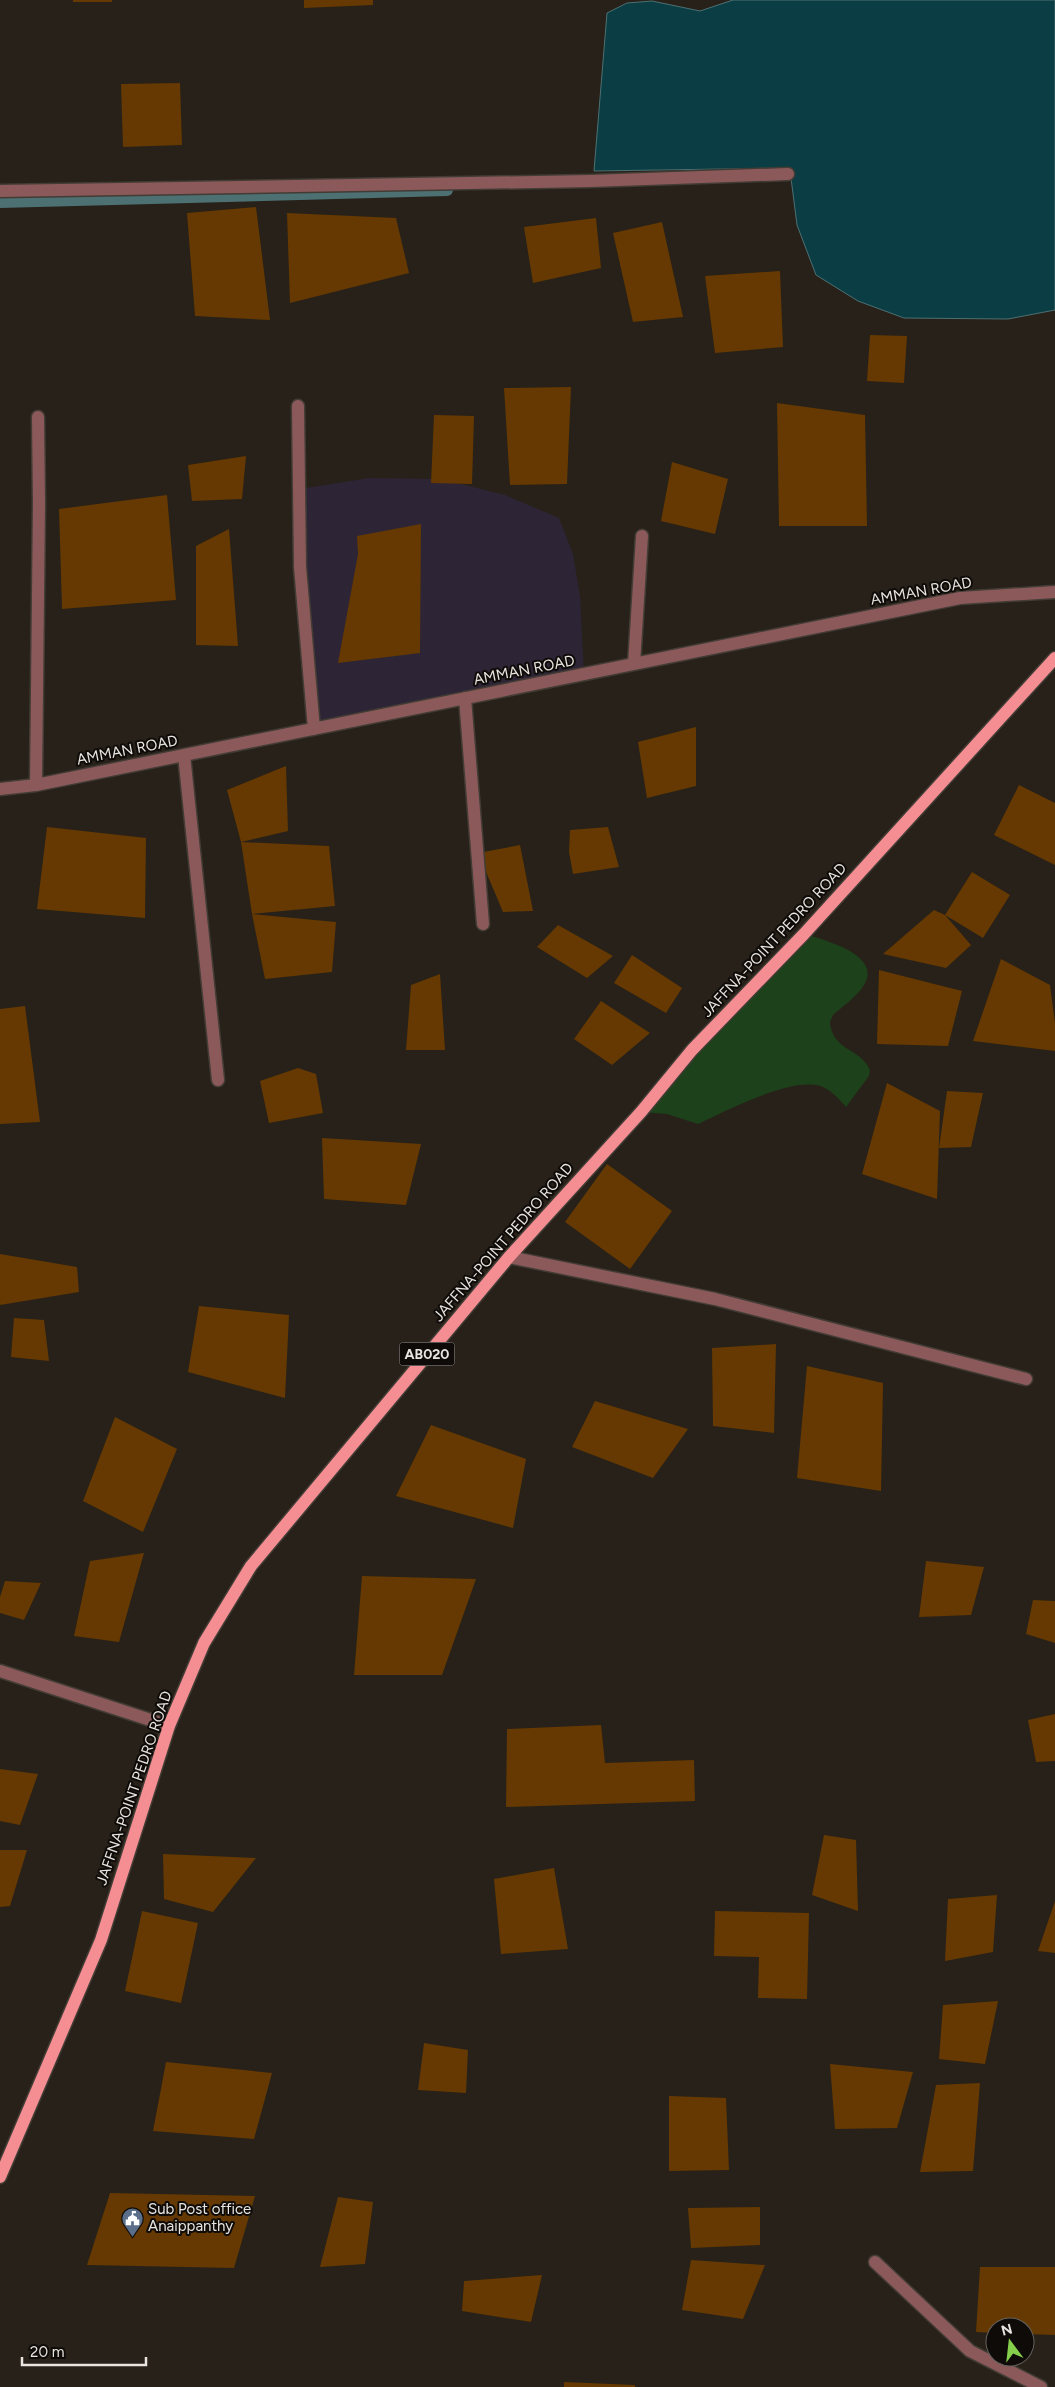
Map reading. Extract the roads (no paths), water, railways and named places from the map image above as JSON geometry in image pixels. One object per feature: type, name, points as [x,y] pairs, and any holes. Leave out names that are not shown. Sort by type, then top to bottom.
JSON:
[{"type":"main road","name":"JAFFNA-POINT PEDRO ROAD","points":[[0,2177],[101,1940],[169,1726],[204,1643],[251,1566],[509,1257],[641,1112],[692,1050],[804,934],[1055,658]]},
{"type":"street","points":[[0,191],[582,181],[788,174]]},
{"type":"street","points":[[298,406],[300,567],[314,728]]},
{"type":"street","points":[[36,785],[40,503],[38,417]]},
{"type":"street","points":[[634,664],[642,536]]},
{"type":"street","name":"AMMAN ROAD","points":[[0,789],[36,785],[960,598],[1055,592]]},
{"type":"street","points":[[465,698],[483,924]]},
{"type":"street","points":[[184,755],[218,1080]]},
{"type":"street","points":[[509,1257],[715,1299],[1026,1379]]},
{"type":"street","points":[[0,1671],[169,1726]]},
{"type":"street","points":[[875,2262],[970,2351],[1041,2387]]},
{"type":"water","points":[[733,0],[1055,0],[1055,310],[1008,319],[904,318],[858,301],[816,275],[797,225],[791,178],[787,168],[594,171],[607,13],[627,3],[652,1],[700,11]]},
{"type":"waterway","points":[[0,202],[447,190]]},
{"type":"place","name":"Sub Post office Anaippanthy","points":[[132,2237]]}]
